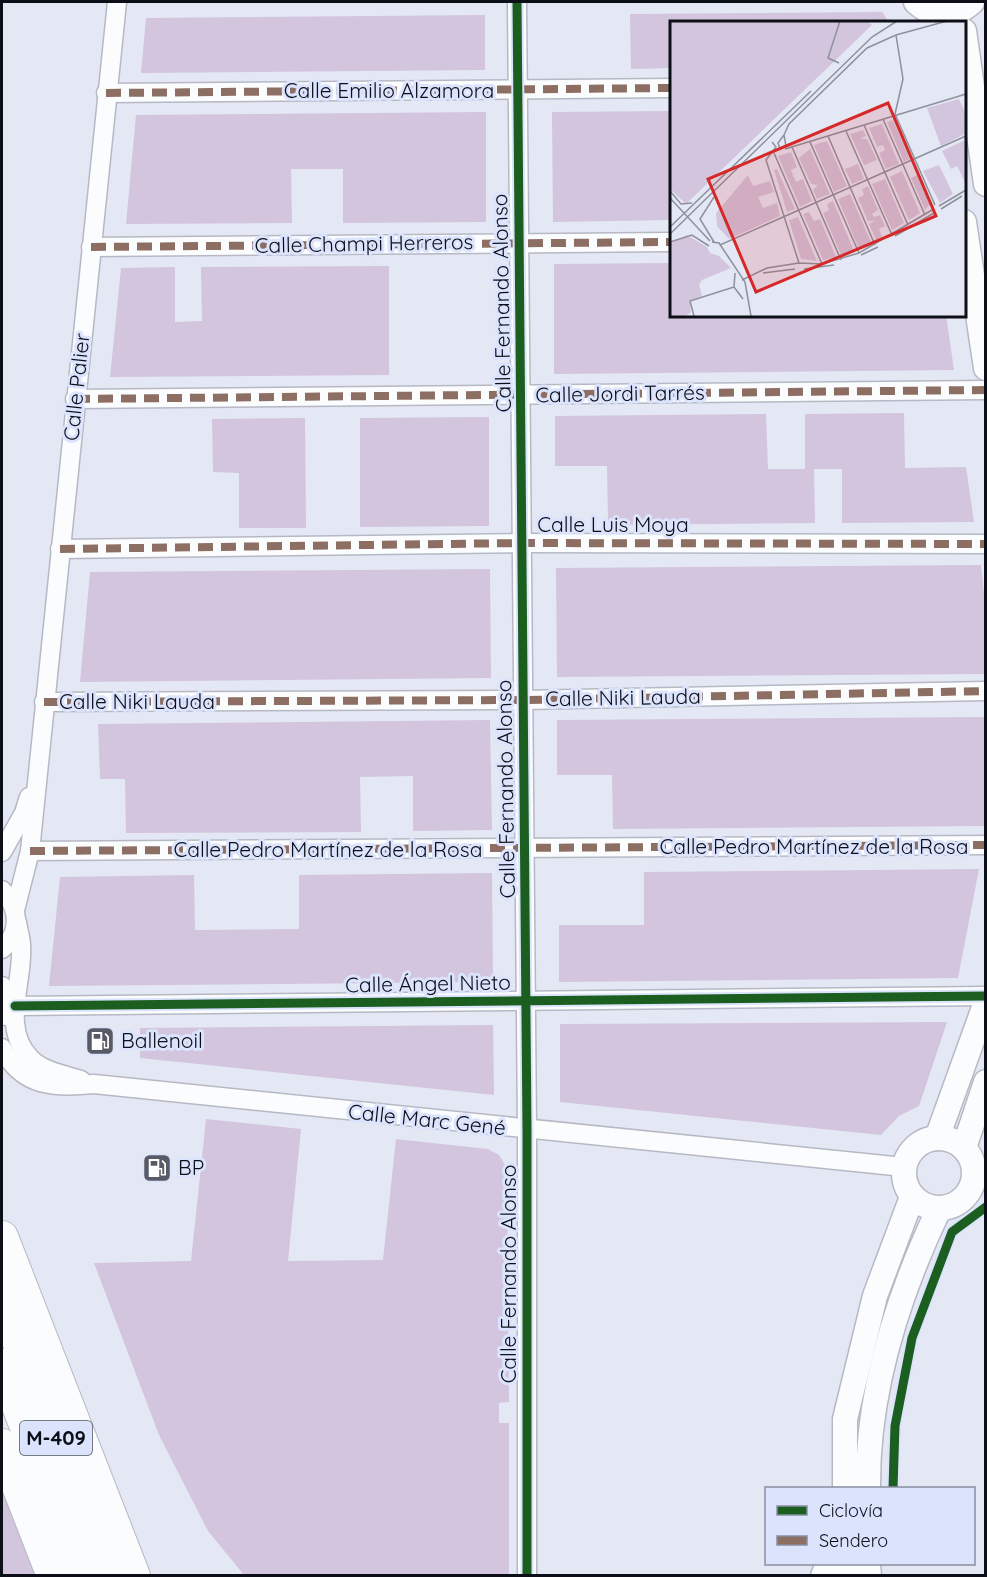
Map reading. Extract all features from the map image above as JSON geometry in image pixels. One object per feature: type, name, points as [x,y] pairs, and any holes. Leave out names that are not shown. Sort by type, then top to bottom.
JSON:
[{"type":"highway","name":"M-409","points":[[2,1237],[134,1575]]},
{"type":"highway","name":"M-409","points":[[2,1300],[110,1575]]},
{"type":"highway","name":"M-409","points":[[2,1365],[84,1575]]},
{"type":"highway","name":"M-409","points":[[2,1421],[63,1575]]},
{"type":"highway","name":"M-409","points":[[2,1445],[53,1575]]},
{"type":"highway","name":"M-409","points":[[83,1445],[148,1575]]},
{"type":"street","name":"Calle Palier","points":[[94,1084],[49,1070],[31,1059],[20,1044],[15,1029],[21,946],[16,916],[30,851],[117,2]]},
{"type":"street","name":"Calle Fernando Alonso","points":[[517,2],[527,1130],[527,1575]]},
{"type":"street","points":[[928,12],[965,16]]},
{"type":"street","points":[[966,24],[986,184]]},
{"type":"street","name":"Calle Emilio Alzamora","points":[[106,93],[670,88]]},
{"type":"street","points":[[966,241],[986,368]]},
{"type":"street","name":"Calle Champi Herreros","points":[[91,247],[670,242]]},
{"type":"street","name":"Calle Jordi Tarrés","points":[[75,399],[986,390]]},
{"type":"street","name":"Calle Luis Moya","points":[[60,549],[522,543],[986,544]]},
{"type":"street","name":"Calle Niki Lauda","points":[[44,702],[523,700],[986,691]]},
{"type":"street","name":"Calle Palier","points":[[2,852],[7,837],[24,813],[38,773]]},
{"type":"street","name":"Calle Pedro Martínez de la Rosa","points":[[30,851],[986,845]]},
{"type":"street","points":[[2,890],[10,898],[16,916],[13,934],[2,949]]},
{"type":"street","points":[[2,986],[12,1045],[27,1065],[58,1085]]},
{"type":"street","name":"Calle Ángel Nieto","points":[[15,1006],[986,996]]},
{"type":"street","points":[[937,1137],[986,1002]]},
{"type":"street","points":[[2,1048],[10,1064],[23,1076],[42,1084],[94,1084]]},
{"type":"street","points":[[964,1148],[986,1082]]},
{"type":"street","name":"Calle Marc Gené","points":[[94,1084],[904,1167]]},
{"type":"street","points":[[937,1137],[947,1138],[964,1148],[975,1169],[970,1192],[956,1204],[939,1209],[929,1208],[912,1197],[907,1188],[904,1167],[915,1147],[937,1137]]},
{"type":"street","points":[[845,1487],[845,1419],[875,1296],[912,1197]]},
{"type":"street","points":[[868,1487],[867,1449],[887,1342],[925,1239],[939,1209]]},
{"type":"shaded area","points":[[882,12],[888,21],[670,21],[670,68],[631,69],[630,14]]},
{"type":"shaded area","points":[[485,15],[485,70],[141,73],[146,18]]},
{"type":"shaded area","points":[[670,111],[670,220],[553,222],[552,112]]},
{"type":"shaded area","points":[[486,112],[486,222],[343,223],[343,169],[291,169],[292,223],[126,224],[136,115]]},
{"type":"shaded area","points":[[670,263],[670,316],[946,316],[954,370],[554,374],[554,264]]},
{"type":"shaded area","points":[[389,266],[389,375],[110,377],[121,268],[175,267],[175,322],[202,321],[201,267]]},
{"type":"shaded area","points":[[904,413],[905,468],[966,467],[974,522],[842,523],[842,469],[814,469],[815,523],[608,525],[607,466],[555,466],[555,416],[766,414],[768,469],[805,469],[805,414]]},
{"type":"shaded area","points":[[489,417],[489,526],[360,527],[360,418]]},
{"type":"shaded area","points":[[305,418],[306,528],[239,528],[239,473],[213,472],[212,419]]},
{"type":"shaded area","points":[[981,565],[986,612],[985,674],[557,677],[556,568]]},
{"type":"shaded area","points":[[490,569],[491,678],[80,682],[90,572]]},
{"type":"shaded area","points":[[985,717],[984,826],[613,829],[612,775],[557,775],[557,720]]},
{"type":"shaded area","points":[[490,720],[492,830],[413,831],[413,776],[360,777],[361,832],[126,833],[125,779],[100,779],[98,724]]},
{"type":"shaded area","points":[[979,869],[958,978],[559,982],[559,925],[644,925],[644,872]]},
{"type":"shaded area","points":[[492,873],[493,982],[49,986],[60,877],[194,875],[195,930],[299,929],[299,875]]},
{"type":"shaded area","points":[[947,1022],[919,1106],[899,1116],[881,1135],[560,1102],[560,1024]]},
{"type":"shaded area","points":[[493,1025],[494,1095],[140,1058],[140,1028]]},
{"type":"shaded area","points":[[206,1119],[301,1129],[288,1261],[383,1260],[396,1139],[488,1149],[499,1155],[507,1168],[509,1402],[499,1403],[499,1423],[509,1423],[509,1575],[244,1575],[208,1531],[159,1435],[94,1263],[191,1261]]},
{"type":"shaded area","points":[[2,1479],[38,1575],[2,1575]]},
{"type":"marked path","points":[[106,93],[670,88]]},
{"type":"marked path","points":[[91,247],[670,242]]},
{"type":"marked path","points":[[75,399],[986,390]]},
{"type":"marked path","points":[[60,549],[522,543],[986,544]]},
{"type":"marked path","points":[[44,702],[523,700],[986,691]]},
{"type":"marked path","points":[[30,851],[986,845]]},
{"type":"cycle path","points":[[517,2],[527,1130],[527,1576]]},
{"type":"cycle path","points":[[15,1006],[986,996]]},
{"type":"cycle path","points":[[893,1487],[895,1426],[912,1338],[952,1232],[986,1207]]},
{"type":"place","name":"Ballenoil","points":[[100,1041]]},
{"type":"place","name":"BP","points":[[157,1168]]}]
